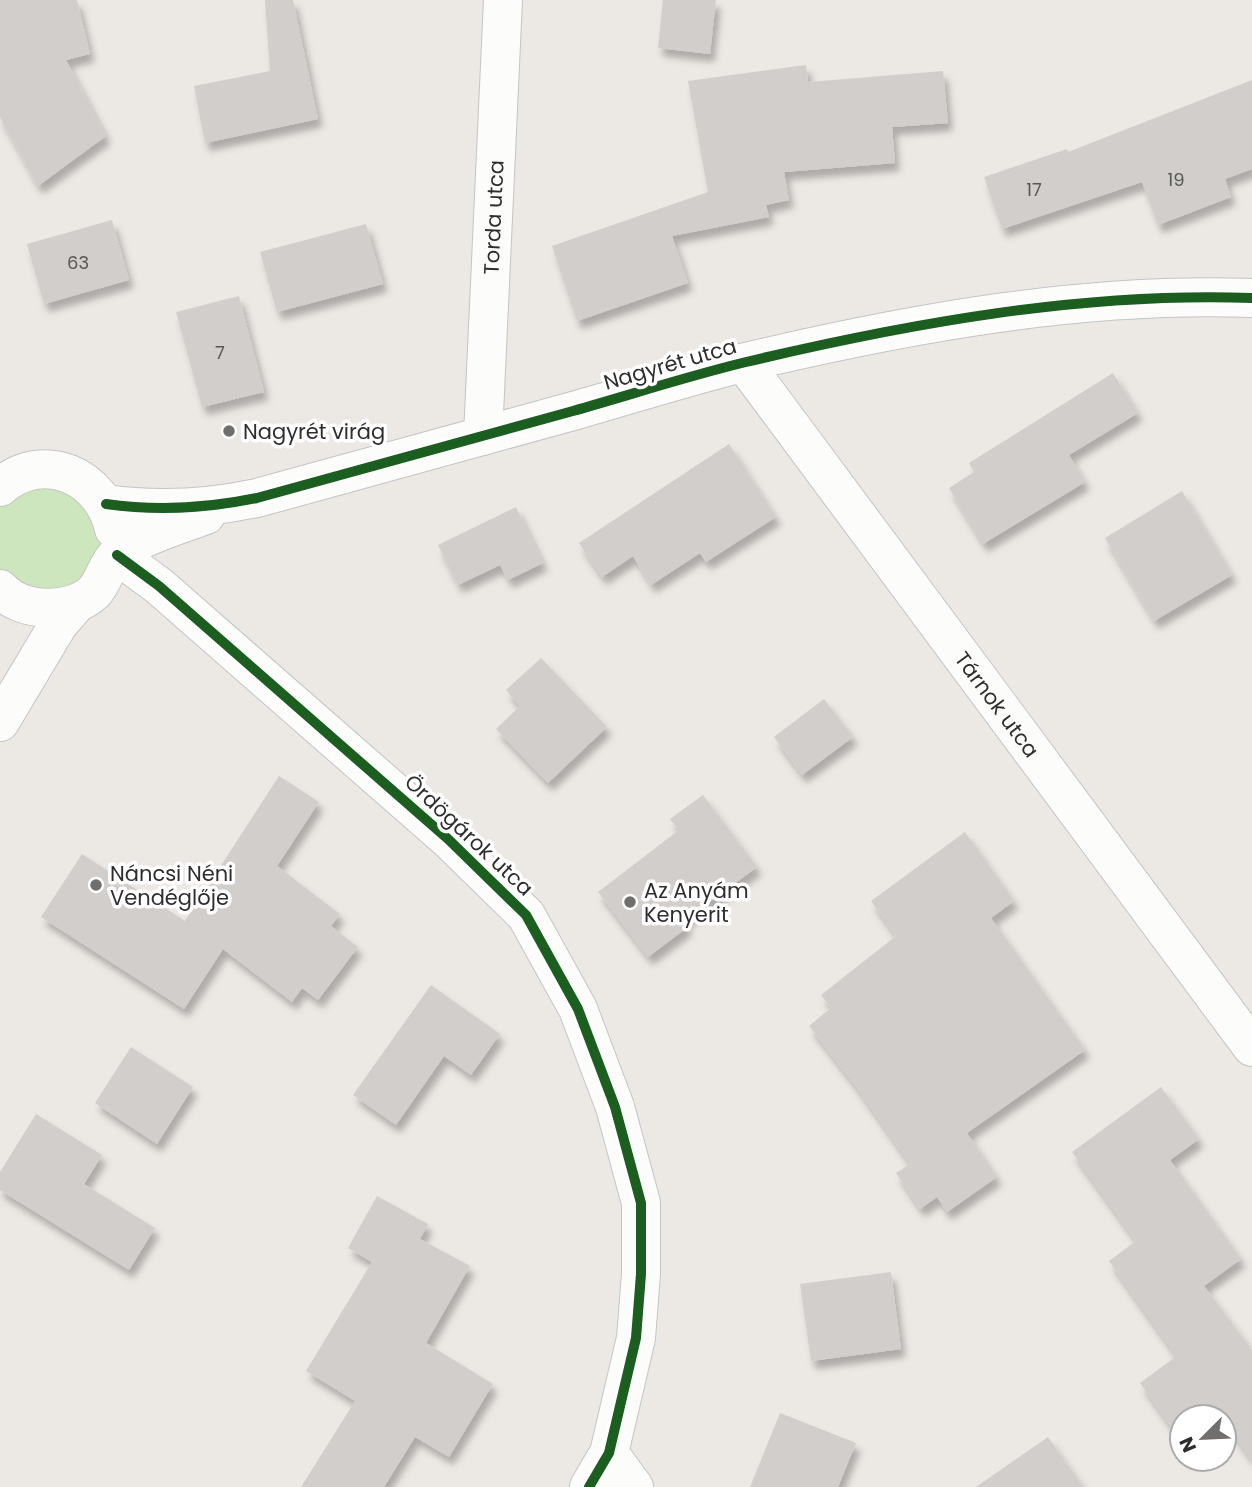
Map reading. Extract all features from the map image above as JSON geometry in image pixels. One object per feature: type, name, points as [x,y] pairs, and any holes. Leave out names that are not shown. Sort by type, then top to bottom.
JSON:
[{"type":"street","name":"Torda utca","points":[[483,436],[503,0]]},
{"type":"street","name":"Nagyrét utca","points":[[0,722],[72,601],[117,555],[144,539],[237,502],[744,363],[851,339],[1090,301],[1143,297],[1252,298]]},
{"type":"street","name":"Tárnok utca","points":[[744,363],[1252,1047]]},
{"type":"street","points":[[0,487],[9,479],[30,470],[52,469],[74,475],[90,486],[106,504],[114,526],[117,555]]},
{"type":"street","name":"Nagyrét utca","points":[[106,504],[154,508],[237,502]]},
{"type":"street","points":[[159,586],[156,562],[162,543],[173,528]]},
{"type":"street","name":"Ördögárok utca","points":[[117,555],[159,586],[448,839],[526,915],[578,1009],[615,1107],[641,1203],[641,1274],[636,1338],[609,1453],[589,1487]]},
{"type":"street","name":"Ördögárok utca","points":[[72,601],[118,588],[146,595],[196,618]]},
{"type":"street","points":[[0,589],[25,605],[72,601]]},
{"type":"street","points":[[609,1453],[635,1487]]},
{"type":"green space","points":[[52,469],[114,526],[94,592],[0,589],[0,487]]},
{"type":"building","points":[[0,0],[77,0],[90,54],[66,60],[106,136],[38,186],[0,117]]},
{"type":"building","points":[[265,0],[293,0],[318,119],[205,143],[194,86],[270,71]]},
{"type":"building","points":[[663,0],[716,0],[710,54],[658,48]]},
{"type":"building","points":[[806,65],[808,82],[943,71],[948,123],[892,127],[895,163],[784,172],[789,200],[766,205],[769,217],[672,236],[688,283],[577,321],[552,246],[708,192],[688,81]]},
{"type":"building","points":[[1252,80],[1252,169],[1225,179],[1231,197],[1158,225],[1142,182],[1002,229],[984,177],[1067,149],[1068,152]]},
{"type":"building","points":[[112,220],[129,280],[44,304],[27,244]]},
{"type":"building","points":[[366,224],[383,284],[277,312],[260,252]]},
{"type":"building","points":[[239,296],[264,392],[202,407],[176,312]]},
{"type":"building","points":[[1113,373],[1138,413],[1069,455],[1085,482],[983,544],[949,488],[974,472],[969,463]]},
{"type":"building","points":[[729,444],[776,517],[706,562],[700,553],[651,585],[633,556],[602,577],[579,543]]},
{"type":"building","points":[[1182,491],[1232,575],[1154,621],[1105,538]]},
{"type":"building","points":[[516,507],[543,563],[508,580],[500,565],[458,585],[438,545]]},
{"type":"building","points":[[541,658],[607,727],[548,783],[496,729],[520,706],[506,690]]},
{"type":"building","points":[[824,699],[853,737],[802,775],[774,737]]},
{"type":"building","name":"Náncsi Néni Vendéglője","points":[[279,776],[319,802],[277,866],[340,914],[331,926],[358,947],[318,1000],[302,988],[292,1002],[223,949],[184,1009],[41,917],[82,854],[185,921]]},
{"type":"building","points":[[703,795],[757,867],[684,921],[688,927],[648,957],[598,892],[679,830],[670,819]]},
{"type":"building","points":[[965,832],[1014,901],[991,918],[1085,1050],[967,1133],[997,1177],[947,1212],[937,1197],[920,1209],[896,1173],[910,1164],[857,1088],[809,1026],[831,1008],[821,995],[896,936],[871,901]]},
{"type":"building","points":[[431,985],[500,1034],[471,1075],[444,1056],[396,1125],[353,1095]]},
{"type":"building","points":[[131,1047],[193,1087],[157,1144],[95,1103]]},
{"type":"building","points":[[1161,1087],[1199,1139],[1170,1160],[1241,1259],[1204,1286],[1252,1350],[1252,1460],[1238,1441],[1238,1403],[1168,1403],[1168,1422],[1140,1383],[1174,1358],[1170,1351],[1172,1350],[1109,1261],[1136,1241],[1072,1152]]},
{"type":"building","points":[[36,1114],[102,1155],[84,1184],[155,1228],[129,1270],[0,1190],[0,1172]]},
{"type":"building","points":[[377,1196],[428,1224],[420,1239],[470,1266],[426,1343],[493,1384],[449,1457],[415,1437],[384,1487],[301,1487],[355,1401],[306,1371],[372,1262],[348,1248]]},
{"type":"building","points":[[891,1272],[901,1349],[811,1361],[800,1284]]},
{"type":"building","points":[[780,1413],[856,1443],[838,1487],[750,1487]]},
{"type":"building","points":[[1048,1437],[1083,1487],[976,1487]]},
{"type":"cycle path","points":[[106,504],[182,507],[257,498],[724,367],[934,323],[1061,305],[1124,300],[1252,298]]},
{"type":"cycle path","points":[[117,555],[159,586],[448,839],[526,915],[578,1009],[615,1107],[641,1203],[641,1274],[636,1338],[609,1453],[589,1487]]},
{"type":"place","name":"Nagyrét virág","points":[[229,431]]},
{"type":"place","name":"Náncsi Néni Vendéglője","points":[[96,885]]},
{"type":"place","name":"Az Anyám Kenyerit","points":[[630,902]]}]
